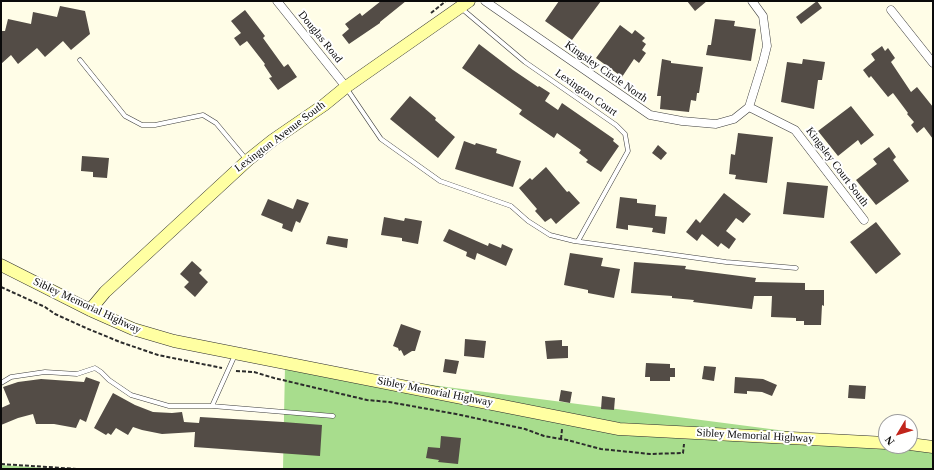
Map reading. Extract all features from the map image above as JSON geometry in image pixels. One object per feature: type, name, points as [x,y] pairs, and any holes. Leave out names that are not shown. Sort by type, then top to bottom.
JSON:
[{"type":"main road","name":"Lexington Avenue South","points":[[90,310],[105,292],[248,160],[346,87],[465,5]]},
{"type":"main road","name":"Sibley Memorial Highway","points":[[1,265],[90,310],[140,331],[174,341],[619,429],[878,443]]},
{"type":"main road","points":[[918,445],[933,447]]},
{"type":"street","name":"Douglas Road","points":[[277,1],[346,87]]},
{"type":"street","name":"Kingsley Circle North","points":[[485,1],[650,115],[682,121],[716,124],[734,118],[749,107]]},
{"type":"street","points":[[749,107],[767,46],[763,16],[752,1]]},
{"type":"street","points":[[891,10],[933,63]]},
{"type":"street","name":"Kingsley Court South","points":[[749,107],[795,130],[864,220]]},
{"type":"lane","name":"Lexington Court","points":[[465,5],[525,62],[616,125],[625,134],[628,151],[578,241]]},
{"type":"lane","points":[[80,60],[125,116],[142,125],[203,115],[216,123],[248,160]]},
{"type":"lane","points":[[346,87],[381,139],[440,182],[511,206],[528,221],[550,235],[578,241],[726,262],[796,268]]},
{"type":"lane","points":[[212,406],[236,353]]},
{"type":"lane","points":[[1,383],[11,377],[45,372],[77,374],[94,368],[131,395],[169,406],[212,406],[333,416]]},
{"type":"path","points":[[1,287],[45,307],[91,331],[166,357],[229,370],[254,372],[367,400],[389,402],[451,413],[525,429],[544,436],[566,440],[601,450],[650,454],[683,453]]},
{"type":"path","points":[[1,464],[78,469]]},
{"type":"green space","points":[[285,366],[878,443],[878,454],[918,454],[918,448],[933,450],[933,469],[283,469]]},
{"type":"green space","points":[[1,465],[60,469],[1,469]]},
{"type":"building","points":[[381,1],[406,1],[380,23],[349,44],[342,35],[349,29],[345,24],[360,13],[362,16]]},
{"type":"building","points":[[559,1],[601,1],[572,40],[545,21]]},
{"type":"building","points":[[687,1],[707,1],[695,11]]},
{"type":"building","points":[[817,1],[822,8],[801,24],[796,17]]},
{"type":"building","points":[[60,6],[85,11],[90,34],[71,50],[63,41],[45,57],[37,48],[18,64],[11,55],[1,64],[1,31],[5,31],[8,19],[31,24],[33,12],[57,17]]},
{"type":"building","points":[[245,10],[265,36],[263,38],[284,67],[288,64],[297,77],[278,90],[269,78],[272,77],[264,65],[265,64],[247,41],[240,46],[234,38],[241,33],[231,21]]},
{"type":"building","points":[[715,19],[735,21],[734,26],[756,29],[751,61],[706,55],[708,45],[711,45]]},
{"type":"building","points":[[620,25],[632,34],[635,30],[645,38],[642,41],[646,44],[642,50],[646,53],[639,63],[634,59],[622,77],[596,58]]},
{"type":"building","points":[[479,44],[513,70],[538,87],[539,86],[550,93],[545,101],[558,110],[562,103],[614,139],[613,141],[619,146],[601,172],[586,162],[588,160],[579,153],[581,150],[557,133],[554,138],[519,114],[522,110],[462,68]]},
{"type":"building","points":[[882,46],[885,51],[888,48],[895,58],[891,62],[911,92],[917,87],[933,107],[933,139],[924,127],[917,133],[911,125],[914,122],[893,93],[888,97],[871,76],[869,78],[863,70],[875,60],[871,54]]},
{"type":"building","points":[[662,59],[671,61],[671,63],[703,67],[699,93],[697,93],[696,101],[691,100],[689,112],[660,109],[661,96],[657,96]]},
{"type":"building","points":[[803,59],[825,62],[822,80],[818,80],[814,109],[781,102],[787,62],[802,64]]},
{"type":"building","points":[[410,96],[436,118],[435,120],[455,137],[438,158],[390,119]]},
{"type":"building","points":[[851,106],[874,135],[861,145],[858,140],[838,156],[818,131]]},
{"type":"building","points":[[738,133],[773,137],[767,183],[735,179],[736,175],[729,174],[731,154],[735,155]]},
{"type":"building","points":[[464,141],[475,145],[476,143],[497,149],[496,153],[521,161],[513,187],[455,169]]},
{"type":"building","points":[[658,145],[667,153],[661,160],[652,153]]},
{"type":"building","points":[[889,147],[896,157],[893,160],[909,181],[876,205],[856,180],[877,164],[873,159]]},
{"type":"building","points":[[82,156],[109,158],[107,178],[93,177],[93,172],[81,171]]},
{"type":"building","points":[[546,167],[567,192],[569,191],[580,203],[556,224],[551,218],[545,222],[535,211],[537,209],[519,188],[530,178],[532,180]]},
{"type":"building","points":[[787,182],[828,186],[824,218],[783,214]]},
{"type":"building","points":[[724,193],[751,214],[743,223],[736,218],[726,231],[736,239],[729,249],[721,243],[718,247],[702,234],[697,241],[686,232],[696,219],[700,223]]},
{"type":"building","points":[[620,197],[637,199],[637,203],[656,205],[655,216],[667,217],[665,234],[652,232],[653,228],[628,225],[628,230],[616,228]]},
{"type":"building","points":[[268,199],[293,209],[297,199],[309,203],[300,223],[296,221],[292,232],[282,228],[283,224],[261,215]]},
{"type":"building","points":[[384,217],[404,221],[405,218],[422,221],[418,244],[402,241],[402,238],[381,235]]},
{"type":"building","points":[[876,222],[901,254],[876,274],[850,242]]},
{"type":"building","points":[[449,229],[488,246],[489,243],[501,248],[502,244],[513,249],[506,266],[477,253],[475,260],[466,256],[467,252],[443,241]]},
{"type":"building","points":[[328,236],[348,239],[347,248],[326,244]]},
{"type":"building","points":[[570,253],[603,258],[601,266],[620,269],[614,298],[588,293],[588,290],[564,285]]},
{"type":"building","points":[[192,261],[202,270],[199,273],[208,282],[195,297],[184,287],[189,282],[180,274]]},
{"type":"building","points":[[634,262],[686,266],[685,269],[756,278],[755,282],[805,283],[805,290],[824,290],[824,306],[822,305],[821,325],[804,325],[804,321],[796,321],[796,318],[771,317],[772,296],[754,296],[752,309],[693,302],[694,300],[672,298],[672,296],[631,293]]},
{"type":"building","points":[[401,324],[421,331],[415,351],[412,351],[404,356],[401,350],[399,351],[398,348],[393,346]]},
{"type":"building","points":[[465,339],[486,341],[484,358],[464,356]]},
{"type":"building","points":[[562,340],[562,346],[568,346],[568,358],[547,359],[545,341]]},
{"type":"building","points":[[445,359],[459,361],[456,374],[443,372]]},
{"type":"building","points":[[646,363],[670,364],[670,368],[675,368],[675,377],[670,377],[670,381],[650,381],[650,377],[645,377]]},
{"type":"building","points":[[704,366],[716,367],[714,381],[702,379]]},
{"type":"building","points":[[86,377],[100,382],[86,422],[80,419],[76,428],[54,424],[36,424],[33,414],[1,425],[1,408],[10,404],[3,387],[18,382],[41,379],[84,382]]},
{"type":"building","points":[[735,377],[763,379],[777,385],[772,396],[762,392],[747,391],[747,394],[734,393]]},
{"type":"building","points":[[849,385],[866,386],[865,399],[848,398]]},
{"type":"building","points":[[561,390],[572,392],[570,403],[559,401]]},
{"type":"building","points":[[113,393],[135,405],[153,412],[182,412],[184,422],[199,423],[200,417],[322,425],[320,456],[194,447],[195,432],[162,434],[133,427],[128,435],[116,428],[111,435],[108,433],[106,435],[94,428]]},
{"type":"building","points":[[602,396],[615,398],[614,410],[601,409]]},
{"type":"building","points":[[441,436],[461,438],[458,464],[438,462],[439,460],[426,458],[428,447],[440,448]]}]
